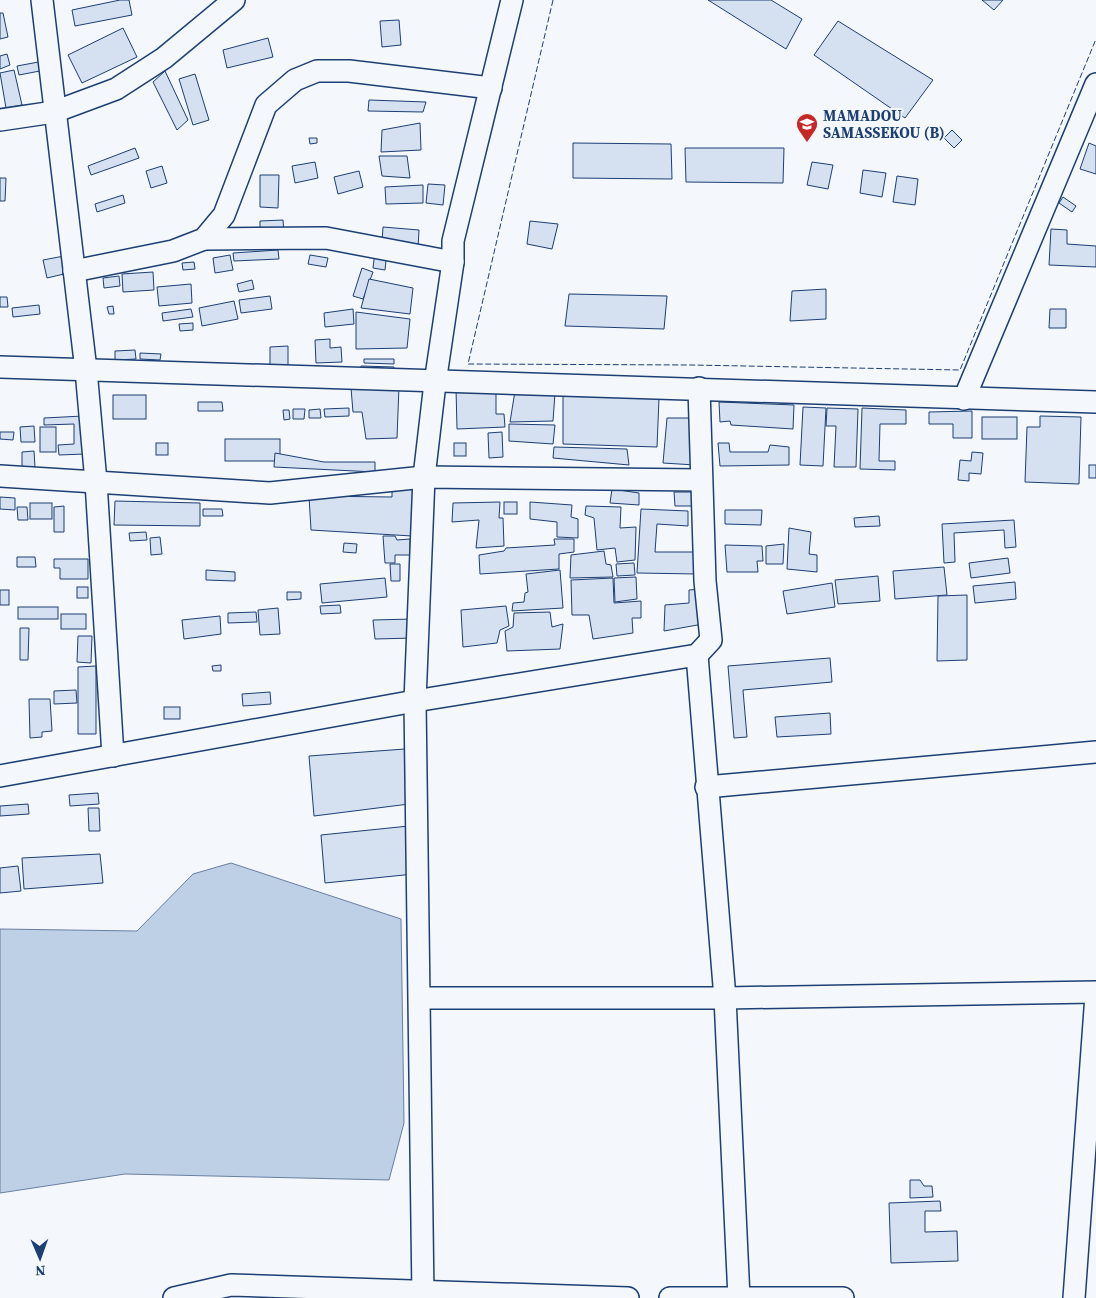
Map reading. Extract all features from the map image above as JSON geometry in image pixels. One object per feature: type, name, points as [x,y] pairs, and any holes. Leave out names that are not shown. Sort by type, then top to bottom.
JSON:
[{"type":"street","points":[[42,0],[86,370],[96,482],[113,756]]},
{"type":"street","points":[[0,120],[54,112],[116,89],[164,58],[234,0]]},
{"type":"street","points":[[423,1295],[415,701],[424,477],[434,383],[453,262],[453,241],[512,0]]},
{"type":"street","points":[[204,239],[224,215],[266,105],[295,80],[317,71],[349,71],[491,88]]},
{"type":"street","points":[[964,399],[1096,84]]},
{"type":"street","points":[[74,271],[173,251],[204,239],[326,238],[453,262]]},
{"type":"street","points":[[0,367],[434,383],[699,388],[964,399],[1096,402]]},
{"type":"street","points":[[0,776],[415,701],[697,655],[711,640],[705,581],[699,388]]},
{"type":"street","points":[[0,476],[270,493],[424,477],[701,480]]},
{"type":"street","points":[[697,655],[724,998],[739,1298]]},
{"type":"street","points":[[706,787],[1096,752]]},
{"type":"street","points":[[420,998],[724,998],[1096,994],[1074,1298]]},
{"type":"street","points":[[174,1298],[231,1285],[423,1295],[628,1298]]},
{"type":"street","points":[[670,1298],[842,1298]]},
{"type":"water","points":[[231,863],[401,919],[404,1123],[389,1180],[125,1174],[0,1193],[0,929],[137,931],[193,874]]},
{"type":"building","points":[[120,0],[129,0],[132,15],[75,26],[72,10]]},
{"type":"building","points":[[708,0],[771,0],[802,19],[786,49]]},
{"type":"building","points":[[982,0],[1003,0],[994,10]]},
{"type":"building","points":[[0,13],[3,13],[8,37],[0,39]]},
{"type":"building","points":[[399,20],[401,45],[382,47],[380,21]]},
{"type":"building","points":[[838,21],[933,80],[905,118],[814,55]]},
{"type":"building","points":[[123,28],[137,57],[82,83],[68,55]]},
{"type":"building","points":[[268,38],[273,57],[227,68],[223,50]]},
{"type":"building","points":[[7,54],[10,65],[0,69],[0,56]]},
{"type":"building","points":[[44,61],[45,70],[19,75],[17,66]]},
{"type":"building","points":[[14,70],[22,105],[6,108],[0,73]]},
{"type":"building","points":[[165,71],[188,120],[177,130],[153,82]]},
{"type":"building","points":[[195,74],[209,120],[193,125],[179,79]]},
{"type":"building","points":[[369,100],[426,102],[423,112],[368,111]]},
{"type":"building","points":[[420,123],[421,150],[381,152],[382,130]]},
{"type":"building","points":[[952,130],[962,140],[954,148],[944,138]]},
{"type":"building","points":[[309,138],[317,138],[317,143],[310,144]]},
{"type":"building","points":[[573,143],[671,144],[672,179],[573,178]]},
{"type":"building","points":[[1089,143],[1096,146],[1096,174],[1080,169]]},
{"type":"building","points":[[135,148],[139,158],[91,175],[88,166]]},
{"type":"building","points":[[685,148],[784,148],[783,183],[686,182]]},
{"type":"building","points":[[379,156],[407,156],[410,178],[382,176]]},
{"type":"building","points":[[315,162],[318,178],[295,183],[292,166]]},
{"type":"building","points":[[812,162],[833,165],[828,189],[807,185]]},
{"type":"building","points":[[162,166],[167,183],[151,188],[146,171]]},
{"type":"building","points":[[863,170],[886,173],[882,197],[860,193]]},
{"type":"building","points":[[359,171],[363,187],[338,194],[334,177]]},
{"type":"building","points":[[260,175],[279,175],[278,208],[260,207]]},
{"type":"building","points":[[897,176],[918,179],[915,205],[893,202]]},
{"type":"building","points":[[0,178],[6,178],[5,201],[0,201]]},
{"type":"building","points":[[428,184],[445,185],[443,205],[426,203]]},
{"type":"building","points":[[423,185],[423,203],[386,204],[385,187]]},
{"type":"building","points":[[123,195],[125,203],[97,212],[95,204]]},
{"type":"building","points":[[1063,197],[1076,206],[1072,212],[1059,203]]},
{"type":"building","points":[[283,220],[284,234],[260,235],[260,221]]},
{"type":"building","points":[[530,221],[558,224],[552,249],[527,244]]},
{"type":"building","points":[[383,227],[419,230],[418,248],[382,242]]},
{"type":"building","points":[[1051,229],[1067,230],[1067,244],[1096,246],[1096,267],[1049,265]]},
{"type":"building","points":[[278,250],[279,259],[234,261],[233,253]]},
{"type":"building","points":[[375,251],[387,252],[385,270],[373,268]]},
{"type":"building","points":[[230,255],[233,270],[215,273],[213,258]]},
{"type":"building","points":[[310,255],[328,258],[326,267],[308,264]]},
{"type":"building","points":[[64,256],[68,273],[47,278],[43,260]]},
{"type":"building","points":[[194,262],[195,269],[183,270],[182,263]]},
{"type":"building","points":[[362,268],[373,272],[363,299],[353,296]]},
{"type":"building","points":[[153,272],[154,290],[123,292],[122,274]]},
{"type":"building","points":[[119,276],[120,286],[104,288],[103,278]]},
{"type":"building","points":[[369,279],[413,288],[410,314],[361,308]]},
{"type":"building","points":[[252,280],[254,289],[239,292],[237,284]]},
{"type":"building","points":[[191,284],[192,303],[159,306],[157,287]]},
{"type":"building","points":[[826,289],[826,319],[790,321],[792,291]]},
{"type":"building","points":[[569,294],[667,296],[664,329],[565,326]]},
{"type":"building","points":[[270,296],[272,309],[241,313],[239,300]]},
{"type":"building","points":[[0,297],[7,297],[8,307],[0,307]]},
{"type":"building","points":[[234,301],[238,319],[202,326],[199,308]]},
{"type":"building","points":[[39,305],[40,314],[13,317],[12,308]]},
{"type":"building","points":[[113,306],[114,314],[109,314],[107,307]]},
{"type":"building","points":[[191,309],[193,317],[163,321],[162,313]]},
{"type":"building","points":[[353,309],[354,324],[325,327],[324,313]]},
{"type":"building","points":[[1050,309],[1066,309],[1066,328],[1049,328]]},
{"type":"building","points":[[356,312],[410,319],[407,348],[356,349]]},
{"type":"building","points":[[193,323],[193,330],[180,331],[179,324]]},
{"type":"building","points":[[330,339],[330,348],[341,347],[342,362],[316,363],[315,340]]},
{"type":"building","points":[[288,346],[288,368],[270,368],[270,347]]},
{"type":"building","points":[[135,350],[136,359],[115,360],[115,351]]},
{"type":"building","points":[[140,353],[161,354],[160,360],[140,359]]},
{"type":"building","points":[[364,359],[394,359],[394,364],[364,363]]},
{"type":"building","points":[[361,366],[394,367],[394,374],[361,374]]},
{"type":"building","points":[[399,386],[397,438],[366,439],[362,412],[353,412],[351,388]]},
{"type":"building","points":[[496,387],[496,414],[504,414],[505,427],[457,429],[456,388]]},
{"type":"building","points":[[515,391],[555,393],[553,421],[510,422]]},
{"type":"building","points":[[563,393],[659,398],[657,447],[563,444]]},
{"type":"building","points":[[113,395],[146,395],[146,419],[113,419]]},
{"type":"building","points":[[198,402],[222,402],[223,411],[198,411]]},
{"type":"building","points":[[719,402],[794,405],[793,429],[731,425],[730,421],[720,422]]},
{"type":"building","points":[[803,407],[826,408],[823,466],[800,465]]},
{"type":"building","points":[[349,408],[349,416],[325,417],[324,409]]},
{"type":"building","points":[[827,408],[858,409],[856,467],[834,467],[836,426],[826,426]]},
{"type":"building","points":[[862,408],[906,410],[906,424],[880,424],[879,461],[895,461],[895,470],[860,469]]},
{"type":"building","points":[[293,409],[305,409],[304,419],[293,419]]},
{"type":"building","points":[[320,409],[321,418],[309,418],[309,410]]},
{"type":"building","points":[[283,410],[289,410],[290,419],[284,420]]},
{"type":"building","points":[[972,411],[972,438],[953,438],[953,424],[929,424],[929,412]]},
{"type":"building","points":[[83,416],[85,454],[59,455],[58,445],[74,444],[74,424],[44,425],[44,418]]},
{"type":"building","points":[[1040,416],[1081,417],[1079,484],[1025,482],[1027,427],[1040,427]]},
{"type":"building","points":[[982,417],[1017,417],[1017,439],[982,439]]},
{"type":"building","points":[[667,418],[697,418],[695,465],[663,463]]},
{"type":"building","points":[[509,424],[555,425],[553,444],[509,441]]},
{"type":"building","points":[[34,426],[35,442],[21,442],[20,427]]},
{"type":"building","points":[[40,427],[56,427],[56,452],[40,452]]},
{"type":"building","points":[[0,432],[14,432],[13,440],[0,439]]},
{"type":"building","points":[[502,432],[503,457],[489,458],[488,433]]},
{"type":"building","points":[[225,439],[280,439],[280,461],[225,461]]},
{"type":"building","points":[[156,443],[168,443],[168,455],[156,455]]},
{"type":"building","points":[[454,443],[466,443],[466,456],[454,456]]},
{"type":"building","points":[[718,443],[729,443],[730,452],[768,452],[770,445],[789,447],[789,465],[720,466]]},
{"type":"building","points":[[554,447],[627,449],[629,465],[553,458]]},
{"type":"building","points":[[34,451],[35,467],[22,467],[22,452]]},
{"type":"building","points":[[972,452],[983,453],[981,474],[969,473],[969,481],[958,480],[960,460],[971,461]]},
{"type":"building","points":[[275,453],[324,462],[375,462],[375,472],[274,467]]},
{"type":"building","points":[[1089,465],[1096,465],[1096,478],[1089,478]]},
{"type":"building","points":[[392,484],[413,484],[412,536],[311,530],[309,496],[392,497]]},
{"type":"building","points":[[612,489],[639,493],[639,505],[610,503]]},
{"type":"building","points":[[674,492],[693,492],[694,506],[675,506]]},
{"type":"building","points":[[0,497],[15,498],[15,510],[0,509]]},
{"type":"building","points":[[115,501],[200,503],[200,526],[114,525]]},
{"type":"building","points":[[500,502],[499,518],[503,518],[504,546],[476,548],[479,520],[452,522],[453,503]]},
{"type":"building","points":[[504,502],[517,502],[517,514],[504,514]]},
{"type":"building","points":[[530,502],[572,505],[571,517],[578,519],[578,538],[557,537],[557,522],[530,519]]},
{"type":"building","points":[[30,503],[52,503],[52,519],[30,519]]},
{"type":"building","points":[[64,506],[64,532],[54,532],[54,507]]},
{"type":"building","points":[[586,506],[621,507],[620,528],[636,527],[635,560],[617,562],[615,548],[597,550],[594,518],[585,515]]},
{"type":"building","points":[[17,507],[27,507],[28,520],[18,520]]},
{"type":"building","points":[[203,509],[222,509],[223,516],[203,516]]},
{"type":"building","points":[[641,509],[688,511],[688,526],[657,524],[655,552],[698,552],[697,574],[637,573]]},
{"type":"building","points":[[725,510],[762,510],[761,525],[725,524]]},
{"type":"building","points":[[879,516],[880,526],[855,527],[854,518]]},
{"type":"building","points":[[1014,520],[1016,547],[1005,548],[1004,530],[954,533],[955,562],[944,563],[942,524]]},
{"type":"building","points":[[789,528],[811,532],[809,554],[817,555],[817,572],[787,569]]},
{"type":"building","points":[[146,532],[147,540],[130,541],[129,533]]},
{"type":"building","points":[[383,536],[395,536],[397,540],[410,539],[410,555],[395,555],[395,563],[385,563]]},
{"type":"building","points":[[160,537],[162,554],[151,555],[150,538]]},
{"type":"building","points":[[554,539],[574,539],[574,552],[559,554],[559,569],[480,574],[479,555],[504,551],[506,548],[555,545]]},
{"type":"building","points":[[344,543],[357,544],[356,553],[343,552]]},
{"type":"building","points":[[784,544],[783,564],[766,564],[766,546]]},
{"type":"building","points":[[725,545],[762,546],[763,561],[757,561],[758,572],[727,572]]},
{"type":"building","points":[[604,551],[606,564],[611,565],[613,577],[570,578],[571,555]]},
{"type":"building","points":[[17,557],[35,557],[36,567],[17,567]]},
{"type":"building","points":[[1008,558],[1010,573],[971,578],[969,563]]},
{"type":"building","points":[[54,559],[88,559],[88,579],[60,579],[60,568],[54,568]]},
{"type":"building","points":[[634,563],[635,575],[617,576],[616,564]]},
{"type":"building","points":[[390,564],[400,564],[400,581],[391,581]]},
{"type":"building","points":[[944,567],[947,595],[895,599],[893,571]]},
{"type":"building","points":[[206,570],[235,572],[235,581],[206,580]]},
{"type":"building","points":[[560,570],[563,608],[512,611],[513,603],[524,602],[525,593],[528,592],[526,574]]},
{"type":"building","points":[[878,576],[880,601],[838,604],[835,580]]},
{"type":"building","points":[[636,577],[637,599],[615,602],[614,578]]},
{"type":"building","points":[[385,578],[387,597],[322,603],[320,584]]},
{"type":"building","points":[[613,578],[614,603],[641,601],[641,618],[632,618],[633,633],[593,639],[589,615],[572,615],[571,580]]},
{"type":"building","points":[[1015,582],[1016,599],[975,603],[973,586]]},
{"type":"building","points":[[832,583],[835,607],[787,614],[783,591]]},
{"type":"building","points":[[77,587],[88,587],[88,598],[77,598]]},
{"type":"building","points":[[701,589],[703,624],[664,631],[665,605],[689,603],[689,590]]},
{"type":"building","points":[[0,590],[9,590],[9,605],[0,605]]},
{"type":"building","points":[[287,592],[301,592],[301,599],[287,600]]},
{"type":"building","points":[[967,595],[967,660],[937,661],[938,596]]},
{"type":"building","points":[[340,605],[341,613],[321,614],[320,606]]},
{"type":"building","points":[[506,606],[509,626],[500,630],[497,643],[463,647],[461,610]]},
{"type":"building","points":[[18,607],[58,607],[58,619],[18,619]]},
{"type":"building","points":[[278,608],[280,634],[260,635],[258,610]]},
{"type":"building","points":[[256,612],[257,622],[228,623],[228,613]]},
{"type":"building","points":[[550,612],[552,627],[563,624],[560,649],[507,651],[505,631],[513,627],[514,613]]},
{"type":"building","points":[[61,614],[86,614],[86,629],[61,629]]},
{"type":"building","points":[[220,616],[221,634],[184,639],[182,620]]},
{"type":"building","points":[[413,619],[414,638],[375,639],[373,620]]},
{"type":"building","points":[[20,628],[29,628],[28,660],[20,660]]},
{"type":"building","points":[[78,636],[92,636],[91,663],[77,662]]},
{"type":"building","points":[[830,658],[832,682],[743,690],[747,737],[734,738],[728,666]]},
{"type":"building","points":[[221,665],[221,671],[213,671],[212,666]]},
{"type":"building","points":[[96,666],[96,734],[78,734],[78,667]]},
{"type":"building","points":[[76,690],[77,703],[54,704],[54,691]]},
{"type":"building","points":[[270,692],[271,704],[243,706],[242,694]]},
{"type":"building","points":[[29,699],[50,699],[52,731],[42,732],[42,737],[30,738]]},
{"type":"building","points":[[164,707],[180,707],[180,719],[164,719]]},
{"type":"building","points":[[830,713],[831,734],[777,737],[775,717]]},
{"type":"building","points":[[405,749],[409,804],[314,816],[309,756]]},
{"type":"building","points":[[98,793],[99,804],[70,806],[69,795]]},
{"type":"building","points":[[28,804],[29,814],[0,816],[0,806]]},
{"type":"building","points":[[88,808],[99,808],[100,831],[89,831]]},
{"type":"building","points":[[409,826],[414,874],[325,883],[321,835]]},
{"type":"building","points":[[100,854],[103,883],[24,889],[22,858]]},
{"type":"building","points":[[18,866],[21,891],[0,893],[0,868]]},
{"type":"building","points":[[910,1180],[920,1180],[924,1186],[932,1186],[933,1197],[910,1198]]},
{"type":"building","points":[[940,1201],[941,1211],[925,1211],[925,1232],[957,1231],[958,1261],[891,1263],[889,1203]]},
{"type":"fence","points":[[553,0],[468,364],[691,365],[960,370],[1096,39]]},
{"type":"place","name":"MAMADOU SAMASSEKOU (B)","points":[[807,143]]}]
